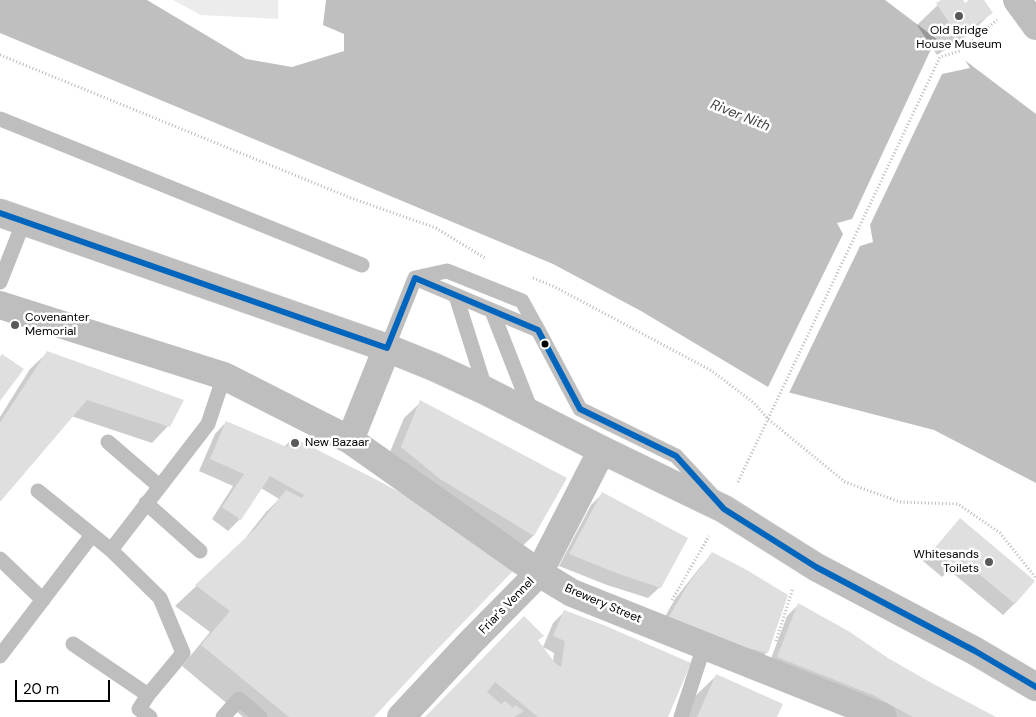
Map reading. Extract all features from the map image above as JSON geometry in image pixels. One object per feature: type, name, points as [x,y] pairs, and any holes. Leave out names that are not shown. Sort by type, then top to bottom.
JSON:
[{"type":"street","points":[[1009,8],[1036,26]]},
{"type":"street","points":[[12,217],[386,348],[434,367],[532,413],[602,450],[724,509],[802,558],[975,651],[1036,687]]},
{"type":"street","name":"Brewery Street","points":[[0,305],[224,376],[350,440],[539,573],[572,594],[883,717]]},
{"type":"street","points":[[350,440],[386,348]]},
{"type":"street","name":"Friar's Vennel","points":[[401,717],[539,573],[602,450]]},
{"type":"lane","points":[[0,119],[362,265]]},
{"type":"lane","points":[[0,282],[12,217]]},
{"type":"lane","points":[[415,278],[446,271],[522,301],[602,450]]},
{"type":"lane","points":[[386,348],[415,278]]},
{"type":"lane","points":[[415,278],[538,330]]},
{"type":"lane","points":[[456,296],[486,391]]},
{"type":"lane","points":[[492,310],[532,413]]},
{"type":"lane","points":[[110,550],[208,424],[224,376]]},
{"type":"lane","points":[[580,409],[676,456],[724,509]]},
{"type":"lane","points":[[108,442],[159,486]]},
{"type":"lane","points":[[38,491],[110,550],[160,598],[183,654],[148,695],[140,709],[150,717]]},
{"type":"lane","points":[[146,503],[200,551]]},
{"type":"lane","points":[[0,656],[92,535]]},
{"type":"lane","points":[[0,559],[43,600]]},
{"type":"lane","points":[[73,644],[148,695]]},
{"type":"lane","points":[[680,717],[704,646]]},
{"type":"lane","points":[[223,717],[239,699],[260,717]]},
{"type":"path","points":[[768,419],[940,57],[959,51],[1009,8]]},
{"type":"path","points":[[0,55],[351,198],[436,228],[492,261]]},
{"type":"path","points":[[528,276],[555,287],[712,371],[754,403],[768,419],[845,482],[900,502],[958,504],[1000,533],[1036,578]]},
{"type":"path","points":[[767,671],[802,558]]},
{"type":"shaded area","points":[[173,0],[278,0],[278,19],[201,15]]},
{"type":"water","name":"River Nith","points":[[0,0],[147,0],[246,59],[292,67],[344,51],[344,34],[323,25],[326,0],[885,0],[1036,114],[1036,483],[934,430],[768,387],[641,311],[553,264],[0,33]]},
{"type":"pier","points":[[945,42],[961,54],[970,68],[942,74],[870,225],[873,242],[860,246],[788,395],[767,389],[843,234],[837,223],[852,219],[932,47]]},
{"type":"building","points":[[941,0],[963,0],[965,3],[969,0],[984,0],[993,13],[958,36],[936,3]]},
{"type":"building","points":[[47,351],[184,400],[170,427],[87,400],[0,502],[0,423]]},
{"type":"building","points":[[2,354],[24,369],[0,401],[0,357]]},
{"type":"building","points":[[420,400],[567,478],[534,536],[440,479],[401,447]]},
{"type":"building","points":[[226,421],[287,447],[292,437],[375,479],[431,509],[514,570],[374,717],[289,717],[201,645],[230,611],[195,585],[255,529],[286,490],[302,498],[304,495],[270,476],[241,520],[222,507],[244,474],[210,459]]},
{"type":"building","points":[[602,492],[688,538],[661,588],[569,554]]},
{"type":"building","name":"Whitesands Toilets","points":[[960,518],[1035,581],[1015,604],[961,559],[954,566],[934,549]]},
{"type":"building","points":[[712,552],[788,595],[768,653],[664,625],[687,586]]},
{"type":"building","points":[[798,603],[850,632],[888,658],[996,717],[913,717],[873,695],[777,657]]},
{"type":"building","points":[[564,610],[691,663],[668,717],[538,717],[495,682],[487,692],[501,704],[505,701],[513,708],[515,705],[524,711],[514,717],[425,717],[524,616],[544,636],[538,640],[555,663],[561,667],[565,641],[553,636]]},
{"type":"building","points":[[716,674],[783,704],[777,717],[697,717]]},
{"type":"transit line","points":[[0,213],[387,348],[415,278],[538,330],[580,409],[676,456],[724,509],[816,567],[975,651],[1036,687]]},
{"type":"place","name":"Old Bridge House Museum","points":[[959,16]]},
{"type":"place","name":"Covenanter Memorial","points":[[15,325]]},
{"type":"place","name":"New Bazaar","points":[[295,443]]},
{"type":"place","name":"Whitesands Toilets","points":[[989,562]]}]
